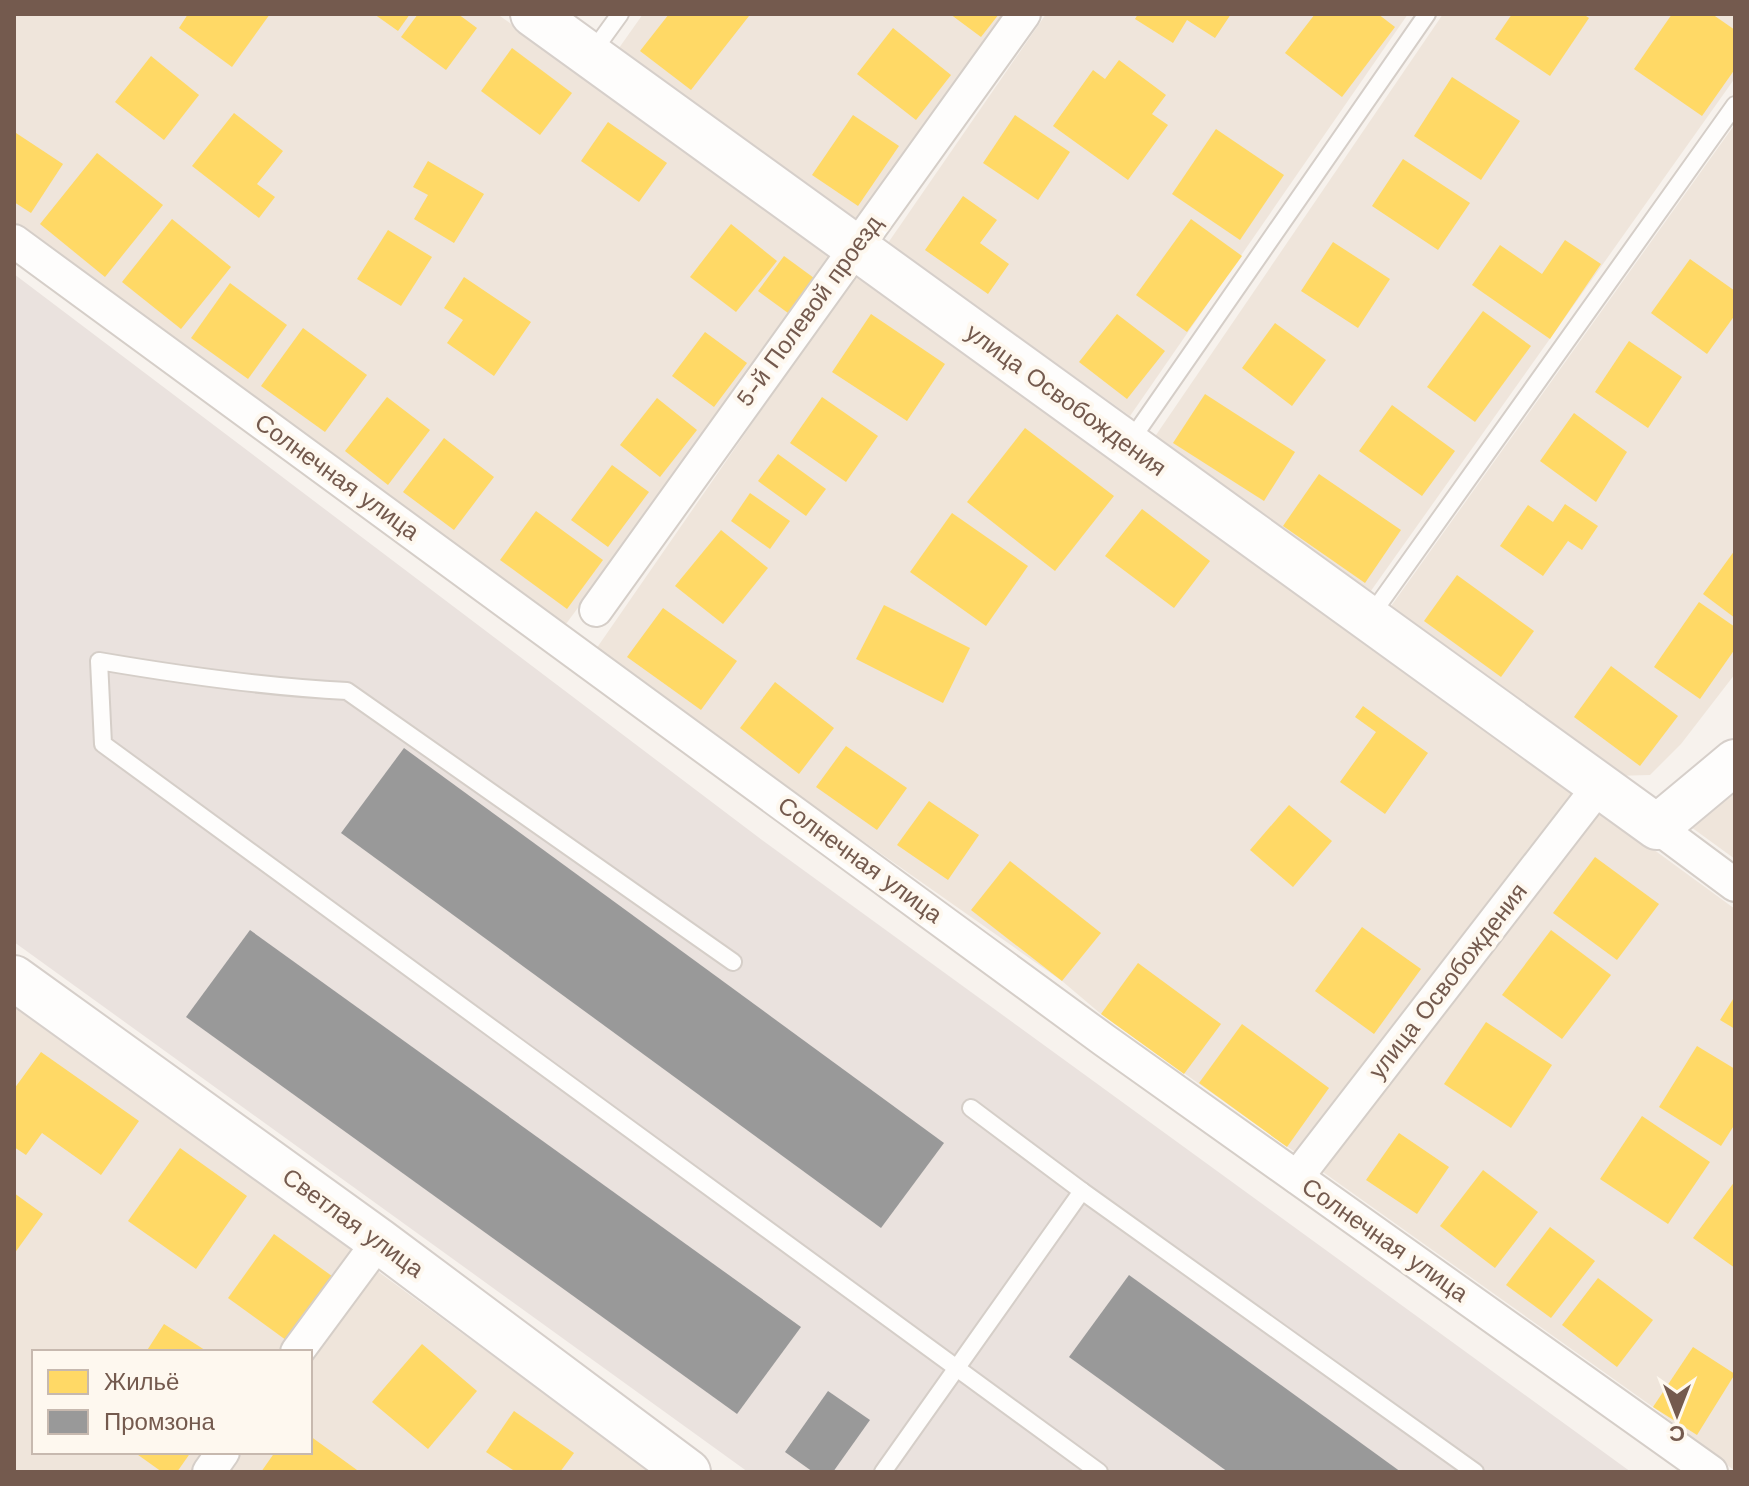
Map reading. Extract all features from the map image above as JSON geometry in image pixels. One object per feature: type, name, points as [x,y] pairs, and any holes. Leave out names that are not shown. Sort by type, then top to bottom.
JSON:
[{"type":"street","name":"улица Освобождения","points":[[533,14],[1735,885]]},
{"type":"street","name":"5-й Полевой проезд","points":[[596,610],[1024,14]]},
{"type":"street","name":"Солнечная улица","points":[[14,241],[1066,1012],[1711,1472]]},
{"type":"street","points":[[1657,827],[1735,762]]},
{"type":"street","name":"улица Освобождения","points":[[1297,1177],[1600,785]]},
{"type":"street","name":"Светлая улица","points":[[14,978],[379,1241],[688,1472]]},
{"type":"street","points":[[298,1350],[379,1241]]},
{"type":"street","points":[[209,1472],[222,1454]]},
{"type":"lane","points":[[590,55],[620,14]]},
{"type":"lane","points":[[1128,444],[1427,14]]},
{"type":"lane","points":[[1369,618],[1735,105]]},
{"type":"lane","points":[[733,962],[347,691],[298,689],[99,661],[103,744],[1099,1472]]},
{"type":"lane","points":[[971,1108],[1475,1472]]},
{"type":"lane","points":[[883,1472],[1082,1191]]},
{"type":"shaded area","points":[[14,14],[497,14],[841,253],[563,628],[14,222]]},
{"type":"shaded area","points":[[643,14],[1009,14],[855,226],[619,48]]},
{"type":"shaded area","points":[[1046,14],[1408,14],[1130,416],[888,243]]},
{"type":"shaded area","points":[[1443,14],[1735,14],[1735,78],[1368,595],[1154,438]]},
{"type":"shaded area","points":[[1735,124],[1735,674],[1681,744],[1650,775],[1614,776],[1389,609]]},
{"type":"shaded area","points":[[859,269],[1735,909],[1735,1471],[1653,1407],[1101,1014],[1062,981],[594,652]]},
{"type":"shaded area","points":[[14,274],[762,840],[1631,1472],[748,1472],[14,942]]},
{"type":"shaded area","points":[[1735,791],[1735,859],[1691,827]]},
{"type":"shaded area","points":[[14,999],[362,1246],[284,1350],[32,1350],[32,1454],[206,1454],[192,1472],[14,1472]]},
{"type":"shaded area","points":[[376,1270],[651,1472],[229,1472],[242,1454],[312,1454],[312,1358]]},
{"type":"building: Жильё","points":[[188,14],[270,14],[232,67],[179,28]]},
{"type":"building: Жильё","points":[[374,14],[410,14],[398,31]]},
{"type":"building: Жильё","points":[[418,14],[458,14],[477,28],[446,70],[401,37]]},
{"type":"building: Жильё","points":[[669,14],[749,16],[691,90],[640,51]]},
{"type":"building: Жильё","points":[[950,14],[999,14],[981,37]]},
{"type":"building: Жильё","points":[[1138,14],[1231,14],[1215,38],[1187,20],[1173,43],[1135,19]]},
{"type":"building: Жильё","points":[[1315,14],[1378,14],[1395,27],[1342,97],[1285,53]]},
{"type":"building: Жильё","points":[[1512,14],[1583,14],[1589,18],[1550,76],[1495,39]]},
{"type":"building: Жильё","points":[[1672,14],[1712,14],[1735,30],[1735,69],[1702,116],[1634,69]]},
{"type":"building: Жильё","points":[[893,28],[951,75],[916,120],[857,74]]},
{"type":"building: Жильё","points":[[512,48],[572,93],[540,135],[481,91]]},
{"type":"building: Жильё","points":[[151,56],[199,95],[164,140],[115,102]]},
{"type":"building: Жильё","points":[[1119,60],[1166,95],[1152,114],[1168,125],[1128,180],[1053,126],[1093,70],[1105,79]]},
{"type":"building: Жильё","points":[[1452,77],[1520,121],[1481,180],[1414,136]]},
{"type":"building: Жильё","points":[[234,113],[283,151],[257,184],[275,197],[259,218],[192,166]]},
{"type":"building: Жильё","points":[[853,115],[899,146],[858,206],[812,175]]},
{"type":"building: Жильё","points":[[1015,115],[1070,152],[1038,200],[983,163]]},
{"type":"building: Жильё","points":[[608,122],[667,163],[639,202],[581,161]]},
{"type":"building: Жильё","points":[[1216,129],[1284,175],[1240,240],[1172,194]]},
{"type":"building: Жильё","points":[[16,133],[63,164],[31,213],[14,202]]},
{"type":"building: Жильё","points":[[97,153],[163,205],[105,277],[40,224]]},
{"type":"building: Жильё","points":[[1403,159],[1470,203],[1438,250],[1372,206]]},
{"type":"building: Жильё","points":[[428,161],[484,194],[454,243],[414,219],[428,195],[413,187]]},
{"type":"building: Жильё","points":[[963,196],[997,220],[980,243],[1009,264],[988,294],[925,250]]},
{"type":"building: Жильё","points":[[172,219],[231,267],[181,329],[122,282]]},
{"type":"building: Жильё","points":[[1191,219],[1242,256],[1187,332],[1136,295]]},
{"type":"building: Жильё","points":[[731,224],[777,261],[736,312],[690,277]]},
{"type":"building: Жильё","points":[[388,230],[432,257],[401,306],[357,279]]},
{"type":"building: Жильё","points":[[1565,240],[1601,264],[1550,339],[1472,285],[1500,245],[1542,274]]},
{"type":"building: Жильё","points":[[1333,242],[1390,279],[1358,328],[1301,291]]},
{"type":"building: Жильё","points":[[784,256],[814,278],[788,313],[758,291]]},
{"type":"building: Жильё","points":[[1690,259],[1735,291],[1735,315],[1707,354],[1651,313]]},
{"type":"building: Жильё","points":[[464,277],[531,322],[494,376],[447,343],[463,320],[444,308]]},
{"type":"building: Жильё","points":[[230,283],[287,325],[248,379],[191,338]]},
{"type":"building: Жильё","points":[[1483,311],[1531,346],[1475,422],[1427,387]]},
{"type":"building: Жильё","points":[[871,314],[945,364],[907,421],[832,372]]},
{"type":"building: Жильё","points":[[1117,314],[1165,351],[1127,399],[1079,362]]},
{"type":"building: Жильё","points":[[1275,323],[1326,360],[1292,406],[1242,368]]},
{"type":"building: Жильё","points":[[303,328],[367,375],[325,432],[261,386]]},
{"type":"building: Жильё","points":[[705,332],[747,363],[714,407],[672,376]]},
{"type":"building: Жильё","points":[[1629,341],[1682,377],[1648,428],[1595,392]]},
{"type":"building: Жильё","points":[[1205,394],[1295,452],[1264,501],[1173,443]]},
{"type":"building: Жильё","points":[[387,397],[430,430],[388,485],[345,451]]},
{"type":"building: Жильё","points":[[822,397],[878,436],[846,482],[790,443]]},
{"type":"building: Жильё","points":[[657,398],[697,430],[660,477],[620,445]]},
{"type":"building: Жильё","points":[[1392,405],[1455,451],[1422,496],[1359,451]]},
{"type":"building: Жильё","points":[[1574,413],[1627,452],[1596,502],[1540,461]]},
{"type":"building: Жильё","points":[[1025,428],[1114,496],[1055,571],[967,502]]},
{"type":"building: Жильё","points":[[444,438],[494,477],[454,530],[403,492]]},
{"type":"building: Жильё","points":[[778,454],[826,489],[806,516],[758,481]]},
{"type":"building: Жильё","points":[[612,465],[649,492],[608,547],[571,520]]},
{"type":"building: Жильё","points":[[1319,474],[1401,530],[1365,583],[1283,526]]},
{"type":"building: Жильё","points":[[750,493],[790,521],[770,549],[731,521]]},
{"type":"building: Жильё","points":[[1565,504],[1598,526],[1582,550],[1568,541],[1543,576],[1500,546],[1528,505],[1553,522]]},
{"type":"building: Жильё","points":[[1142,509],[1210,561],[1174,608],[1105,556]]},
{"type":"building: Жильё","points":[[536,511],[603,560],[567,609],[500,560]]},
{"type":"building: Жильё","points":[[952,513],[1028,566],[986,626],[910,572]]},
{"type":"building: Жильё","points":[[721,530],[768,568],[723,624],[675,586]]},
{"type":"building: Жильё","points":[[1735,550],[1735,618],[1703,594]]},
{"type":"building: Жильё","points":[[1457,575],[1534,631],[1501,677],[1424,621]]},
{"type":"building: Жильё","points":[[1699,602],[1735,627],[1735,649],[1700,699],[1654,667]]},
{"type":"building: Жильё","points":[[884,605],[970,648],[943,703],[856,659]]},
{"type":"building: Жильё","points":[[663,608],[737,661],[701,710],[627,657]]},
{"type":"building: Жильё","points":[[1611,666],[1678,716],[1640,766],[1574,717]]},
{"type":"building: Жильё","points":[[775,682],[834,728],[799,774],[740,728]]},
{"type":"building: Жильё","points":[[1363,706],[1428,753],[1385,814],[1340,782],[1376,732],[1355,717]]},
{"type":"building: Жильё","points":[[846,746],[907,788],[877,830],[816,787]]},
{"type":"building: Жильё","points":[[929,801],[979,835],[948,880],[897,845]]},
{"type":"building: Жильё","points":[[1289,805],[1332,841],[1293,887],[1250,850]]},
{"type":"building: Жильё","points":[[1595,857],[1659,904],[1617,960],[1553,913]]},
{"type":"building: Жильё","points":[[1010,861],[1101,933],[1062,981],[971,910]]},
{"type":"building: Жильё","points":[[1362,927],[1421,969],[1374,1034],[1315,991]]},
{"type":"building: Жильё","points":[[1551,930],[1611,975],[1562,1039],[1502,995]]},
{"type":"building: Жильё","points":[[1138,963],[1221,1024],[1184,1074],[1101,1014]]},
{"type":"building: Жильё","points":[[1735,996],[1735,1029],[1720,1020]]},
{"type":"building: Жильё","points":[[1486,1022],[1552,1065],[1511,1128],[1444,1084]]},
{"type":"building: Жильё","points":[[1242,1024],[1329,1088],[1287,1147],[1199,1083]]},
{"type":"building: Жильё","points":[[1697,1046],[1735,1069],[1735,1124],[1721,1146],[1659,1107]]},
{"type":"building: Жильё","points":[[41,1052],[139,1121],[101,1175],[42,1133],[26,1155],[14,1147],[14,1089]]},
{"type":"building: Жильё","points":[[1642,1116],[1710,1162],[1668,1224],[1600,1179]]},
{"type":"building: Жильё","points":[[1399,1133],[1449,1167],[1417,1214],[1366,1180]]},
{"type":"building: Жильё","points":[[180,1148],[247,1196],[196,1269],[128,1221]]},
{"type":"building: Жильё","points":[[1483,1170],[1538,1212],[1495,1268],[1440,1226]]},
{"type":"building: Жильё","points":[[1735,1181],[1735,1268],[1693,1238]]},
{"type":"building: Жильё","points":[[14,1193],[43,1214],[14,1254]]},
{"type":"building: Жильё","points":[[1550,1227],[1595,1261],[1551,1318],[1506,1285]]},
{"type":"building: Жильё","points":[[274,1234],[336,1279],[290,1343],[228,1298]]},
{"type":"building: Жильё","points":[[1598,1278],[1653,1320],[1617,1367],[1562,1325]]},
{"type":"building: Жильё","points":[[164,1324],[205,1350],[147,1350]]},
{"type":"building: Жильё","points":[[422,1344],[477,1391],[428,1449],[372,1402]]},
{"type":"building: Жильё","points":[[1693,1347],[1735,1374],[1697,1435],[1653,1407]]},
{"type":"building: Жильё","points":[[514,1411],[574,1453],[560,1472],[516,1472],[486,1452]]},
{"type":"building: Жильё","points":[[312,1437],[357,1470],[356,1472],[261,1472],[274,1454],[312,1454]]},
{"type":"building: Жильё","points":[[137,1454],[190,1454],[177,1472],[162,1472]]},
{"type":"building: Промзона","points":[[404,748],[944,1143],[881,1228],[341,833]]},
{"type":"building: Промзона","points":[[250,930],[801,1327],[737,1414],[186,1017]]},
{"type":"building: Промзона","points":[[1129,1275],[1401,1472],[1228,1472],[1069,1357]]},
{"type":"building: Промзона","points":[[828,1391],[870,1420],[833,1472],[813,1472],[785,1452]]}]
